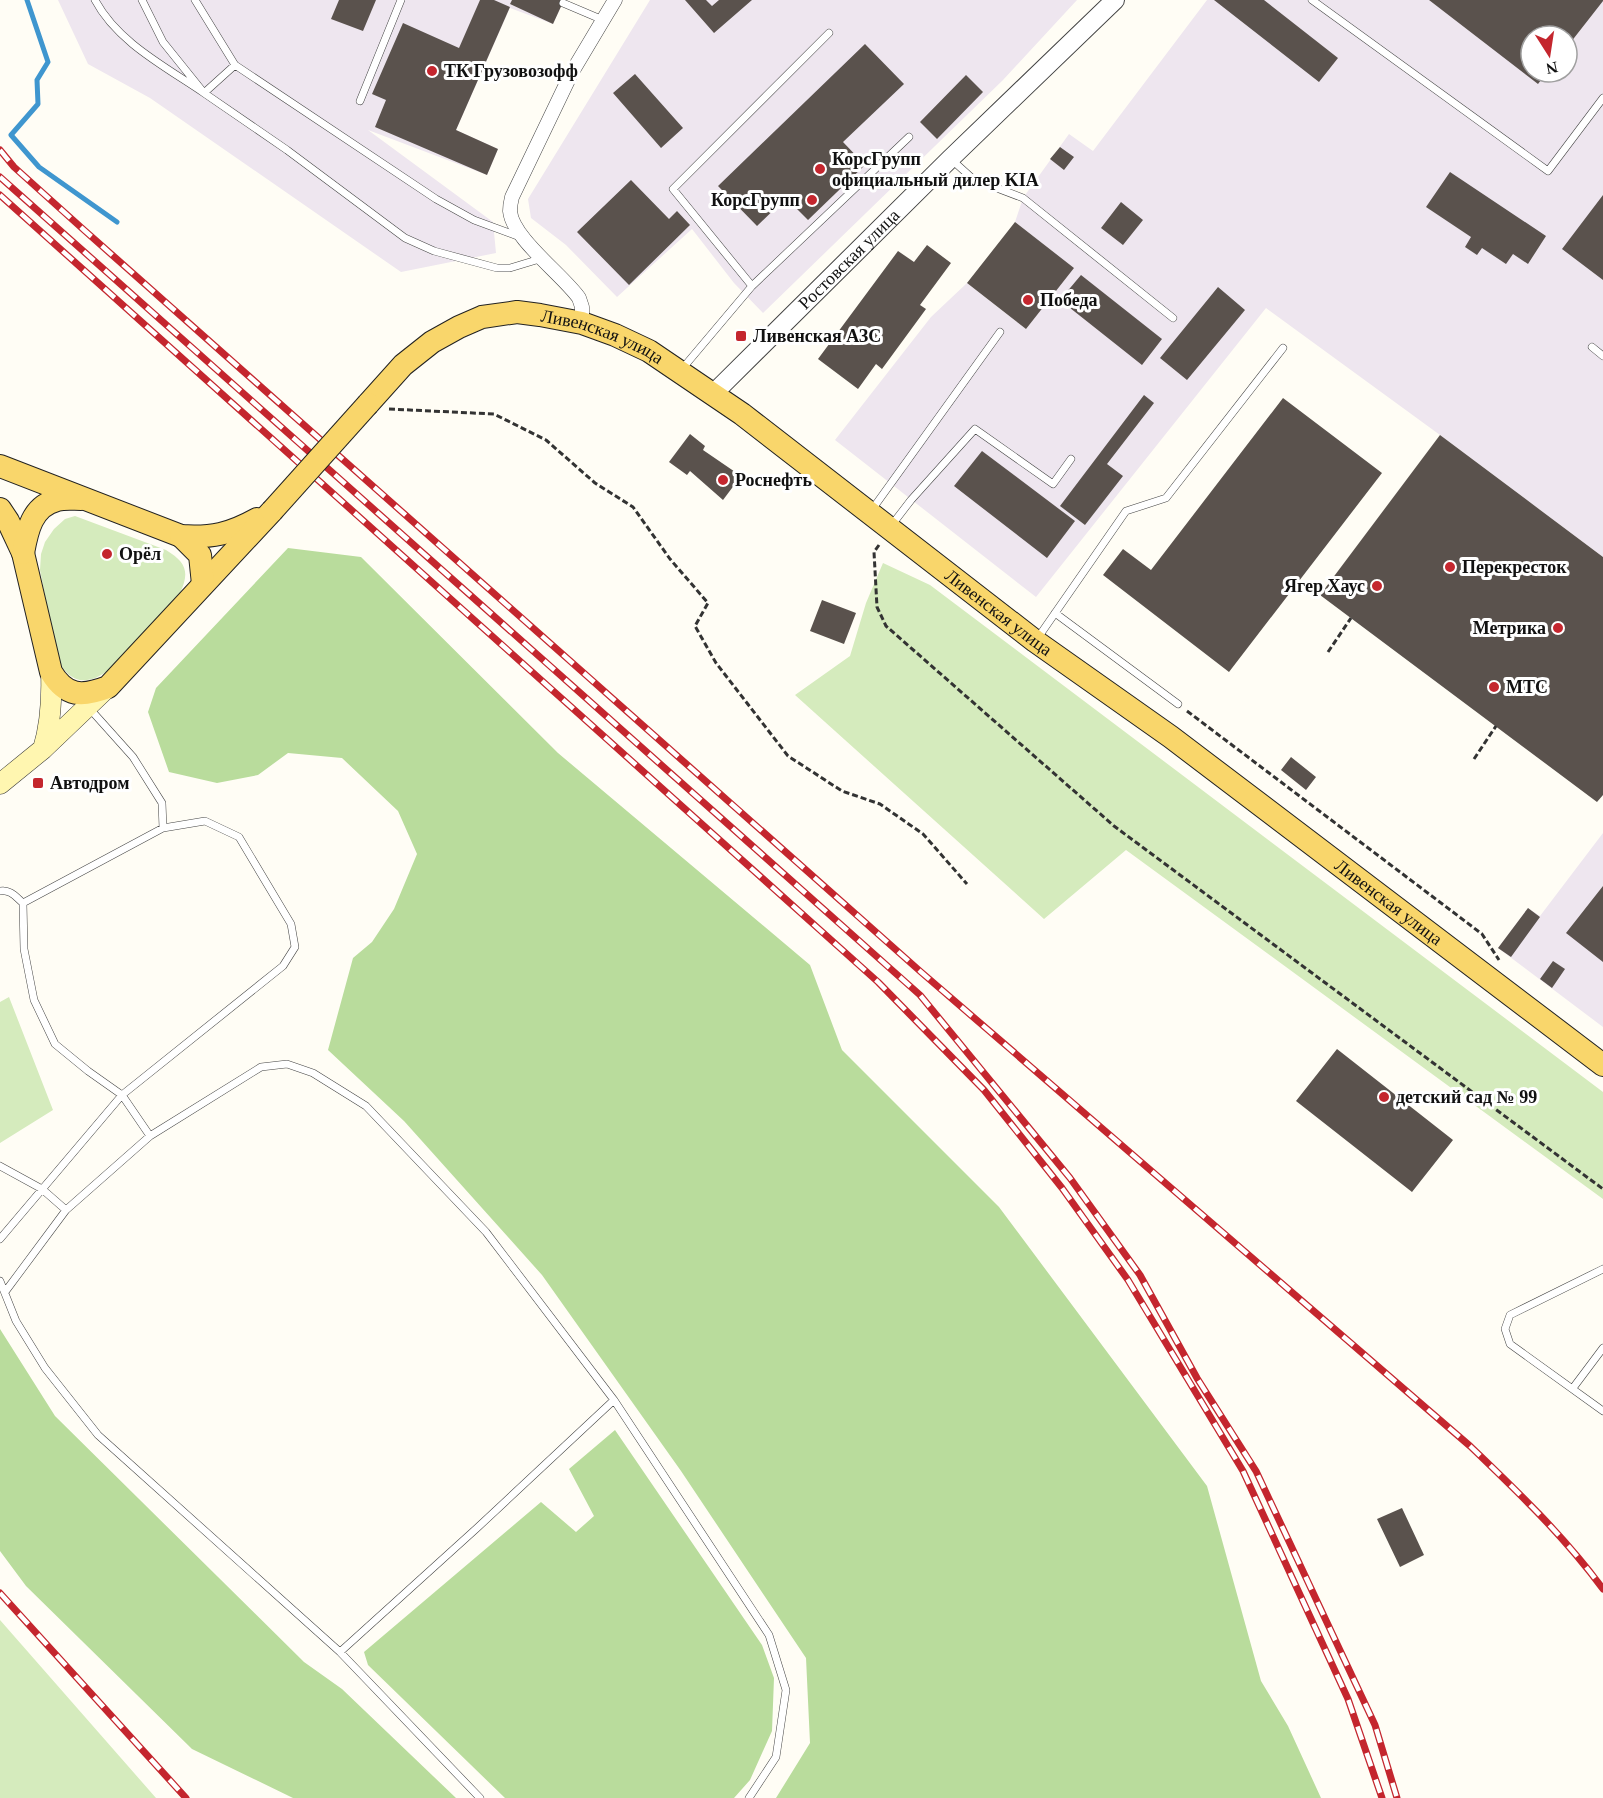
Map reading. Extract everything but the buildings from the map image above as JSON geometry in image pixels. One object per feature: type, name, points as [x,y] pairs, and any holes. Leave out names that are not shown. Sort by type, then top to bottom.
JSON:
[{"type":"main road","name":"Ливенская улица","points":[[202,584],[272,511],[410,359],[432,342],[482,317],[518,312],[582,323],[615,334],[650,351],[714,393],[1035,641],[1180,743],[1603,1065]]},
{"type":"main road","points":[[0,466],[181,536],[206,537],[228,533],[272,511]]},
{"type":"main road","points":[[23,553],[27,529],[39,509],[56,500],[87,499]]},
{"type":"main road","points":[[0,509],[23,553],[51,672],[51,711],[49,730],[43,749]]},
{"type":"main road","points":[[0,784],[43,749],[108,687],[202,584],[200,555],[181,536]]},
{"type":"main road","points":[[51,672],[59,685],[69,691],[81,694],[108,687]]},
{"type":"street","points":[[582,323],[582,307],[579,298],[522,238],[512,221],[510,210],[512,197],[572,72],[615,0]]},
{"type":"street","name":"Ростовская улица","points":[[714,393],[950,159],[1115,0]]},
{"type":"lane","points":[[95,0],[101,11],[129,41],[287,150],[405,238],[434,251],[497,268],[510,268],[543,258]]},
{"type":"lane","points":[[142,0],[163,42],[204,93]]},
{"type":"lane","points":[[195,0],[235,64],[435,199],[474,220],[522,238]]},
{"type":"lane","points":[[360,101],[401,0]]},
{"type":"lane","points":[[1312,0],[1548,171],[1603,98]]},
{"type":"lane","points":[[563,3],[603,21]]},
{"type":"lane","points":[[752,286],[673,189],[829,33]]},
{"type":"lane","points":[[204,93],[235,64]]},
{"type":"lane","points":[[680,371],[752,286],[909,137]]},
{"type":"lane","points":[[950,159],[973,179],[1023,198],[1173,318]]},
{"type":"lane","points":[[870,513],[1000,332]]},
{"type":"lane","points":[[1592,347],[1603,356]]},
{"type":"lane","points":[[1035,641],[1126,511],[1166,498],[1283,348]]},
{"type":"lane","points":[[890,528],[911,500],[975,429],[1053,484],[1071,459]]},
{"type":"lane","points":[[1055,613],[1178,704]]},
{"type":"lane","points":[[88,706],[133,757],[162,803],[163,828]]},
{"type":"lane","points":[[0,1239],[122,1095],[283,966],[295,947],[291,924],[239,837],[205,821],[163,828],[23,903]]},
{"type":"lane","points":[[0,891],[5,890],[13,894],[23,903],[24,949],[34,1000],[56,1044],[122,1095],[150,1136]]},
{"type":"lane","points":[[5,1292],[66,1210],[150,1136],[261,1067],[287,1064],[314,1073],[366,1106],[486,1232],[614,1400],[769,1635],[786,1690],[776,1757],[749,1798]]},
{"type":"lane","points":[[0,1166],[42,1189],[66,1210]]},
{"type":"lane","points":[[1603,1269],[1510,1315],[1505,1329],[1510,1344],[1603,1411]]},
{"type":"lane","points":[[0,1281],[16,1321],[45,1368],[98,1435],[340,1652],[480,1798]]},
{"type":"lane","points":[[1573,1388],[1603,1348]]},
{"type":"lane","points":[[340,1652],[614,1400]]},
{"type":"path","points":[[368,404],[397,410],[494,414],[546,440],[595,483],[633,507],[670,559],[708,603],[695,626],[716,663],[788,756],[842,791],[880,804],[923,834],[967,884]]},
{"type":"path","points":[[890,528],[874,552],[877,608],[886,626],[1114,826],[1603,1190]]},
{"type":"path","points":[[1328,652],[1351,618]]},
{"type":"path","points":[[1178,704],[1482,934],[1501,963]]},
{"type":"path","points":[[1474,759],[1496,726]]},
{"type":"shaded area","points":[[58,0],[564,0],[553,24],[510,8],[456,130],[498,149],[487,175],[368,130],[493,222],[496,253],[401,272],[150,98],[88,64]]},
{"type":"shaded area","points":[[650,0],[1077,0],[1003,80],[763,313],[734,283],[692,229],[617,297],[566,245],[531,218],[528,199]]},
{"type":"shaded area","points":[[1207,0],[1603,0],[1603,557],[1266,308],[1036,597],[835,440],[931,317],[967,283],[1026,329],[1073,268],[1015,222],[1023,198],[1069,134],[1093,151]]},
{"type":"shaded area","points":[[1603,833],[1603,1027],[1498,948],[1528,908],[1540,916]]},
{"type":"green space","points":[[75,516],[166,550],[182,563],[185,573],[180,593],[110,669],[102,675],[87,680],[80,680],[68,674],[57,658],[40,570],[41,554],[45,542],[65,519]]},
{"type":"green space","points":[[288,548],[361,557],[558,753],[810,965],[842,1050],[999,1207],[1207,1486],[1261,1681],[1288,1726],[1321,1798],[776,1798],[810,1743],[806,1658],[681,1471],[542,1275],[404,1121],[328,1050],[353,958],[372,942],[394,909],[417,854],[398,811],[342,758],[288,753],[258,775],[217,783],[169,772],[148,712],[156,688]]},
{"type":"green space","points":[[883,563],[930,585],[1603,1092],[1603,1199],[1126,850],[1044,919],[795,695],[850,656],[866,603]]},
{"type":"green space","points":[[9,997],[53,1110],[0,1143],[0,1002]]},
{"type":"green space","points":[[0,1329],[55,1416],[304,1662],[342,1689],[456,1798],[293,1798],[192,1749],[26,1586],[0,1551]]},
{"type":"green space","points":[[615,1430],[762,1645],[774,1678],[772,1731],[750,1780],[734,1798],[505,1798],[368,1665],[364,1652],[541,1502],[576,1532],[594,1516],[569,1469]]},
{"type":"green space","points":[[0,1620],[156,1798],[0,1798]]},
{"type":"waterway","points":[[27,0],[48,62],[37,80],[38,104],[11,135],[39,167],[117,222]]},
{"type":"railway","points":[[0,150],[14,167],[84,230],[921,972],[1470,1446],[1556,1532],[1603,1589]]},
{"type":"railway","points":[[0,177],[920,995],[1070,1178],[1140,1275],[1197,1378],[1256,1471],[1375,1725],[1397,1798]]},
{"type":"railway","points":[[0,195],[878,982],[984,1090],[1062,1188],[1128,1280],[1243,1471],[1348,1699],[1382,1798]]},
{"type":"railway","points":[[0,1593],[186,1798]]},
{"type":"place","name":"ТК Грузовозофф","points":[[432,71]]},
{"type":"place","name":"КорсГрупп официальный дилер KIA","points":[[820,169]]},
{"type":"place","name":"КорсГрупп","points":[[812,200]]},
{"type":"place","name":"Победа","points":[[1028,300]]},
{"type":"place","name":"Ливенская АЗС","points":[[741,336]]},
{"type":"place","name":"Роснефть","points":[[723,480]]},
{"type":"place","name":"Орёл","points":[[107,554]]},
{"type":"place","name":"Перекресток","points":[[1450,567]]},
{"type":"place","name":"Ягер Хаус","points":[[1377,586]]},
{"type":"place","name":"Метрика","points":[[1558,628]]},
{"type":"place","name":"МТС","points":[[1494,687]]},
{"type":"place","name":"Автодром","points":[[38,783]]},
{"type":"place","name":"детский сад № 99","points":[[1384,1097]]}]
